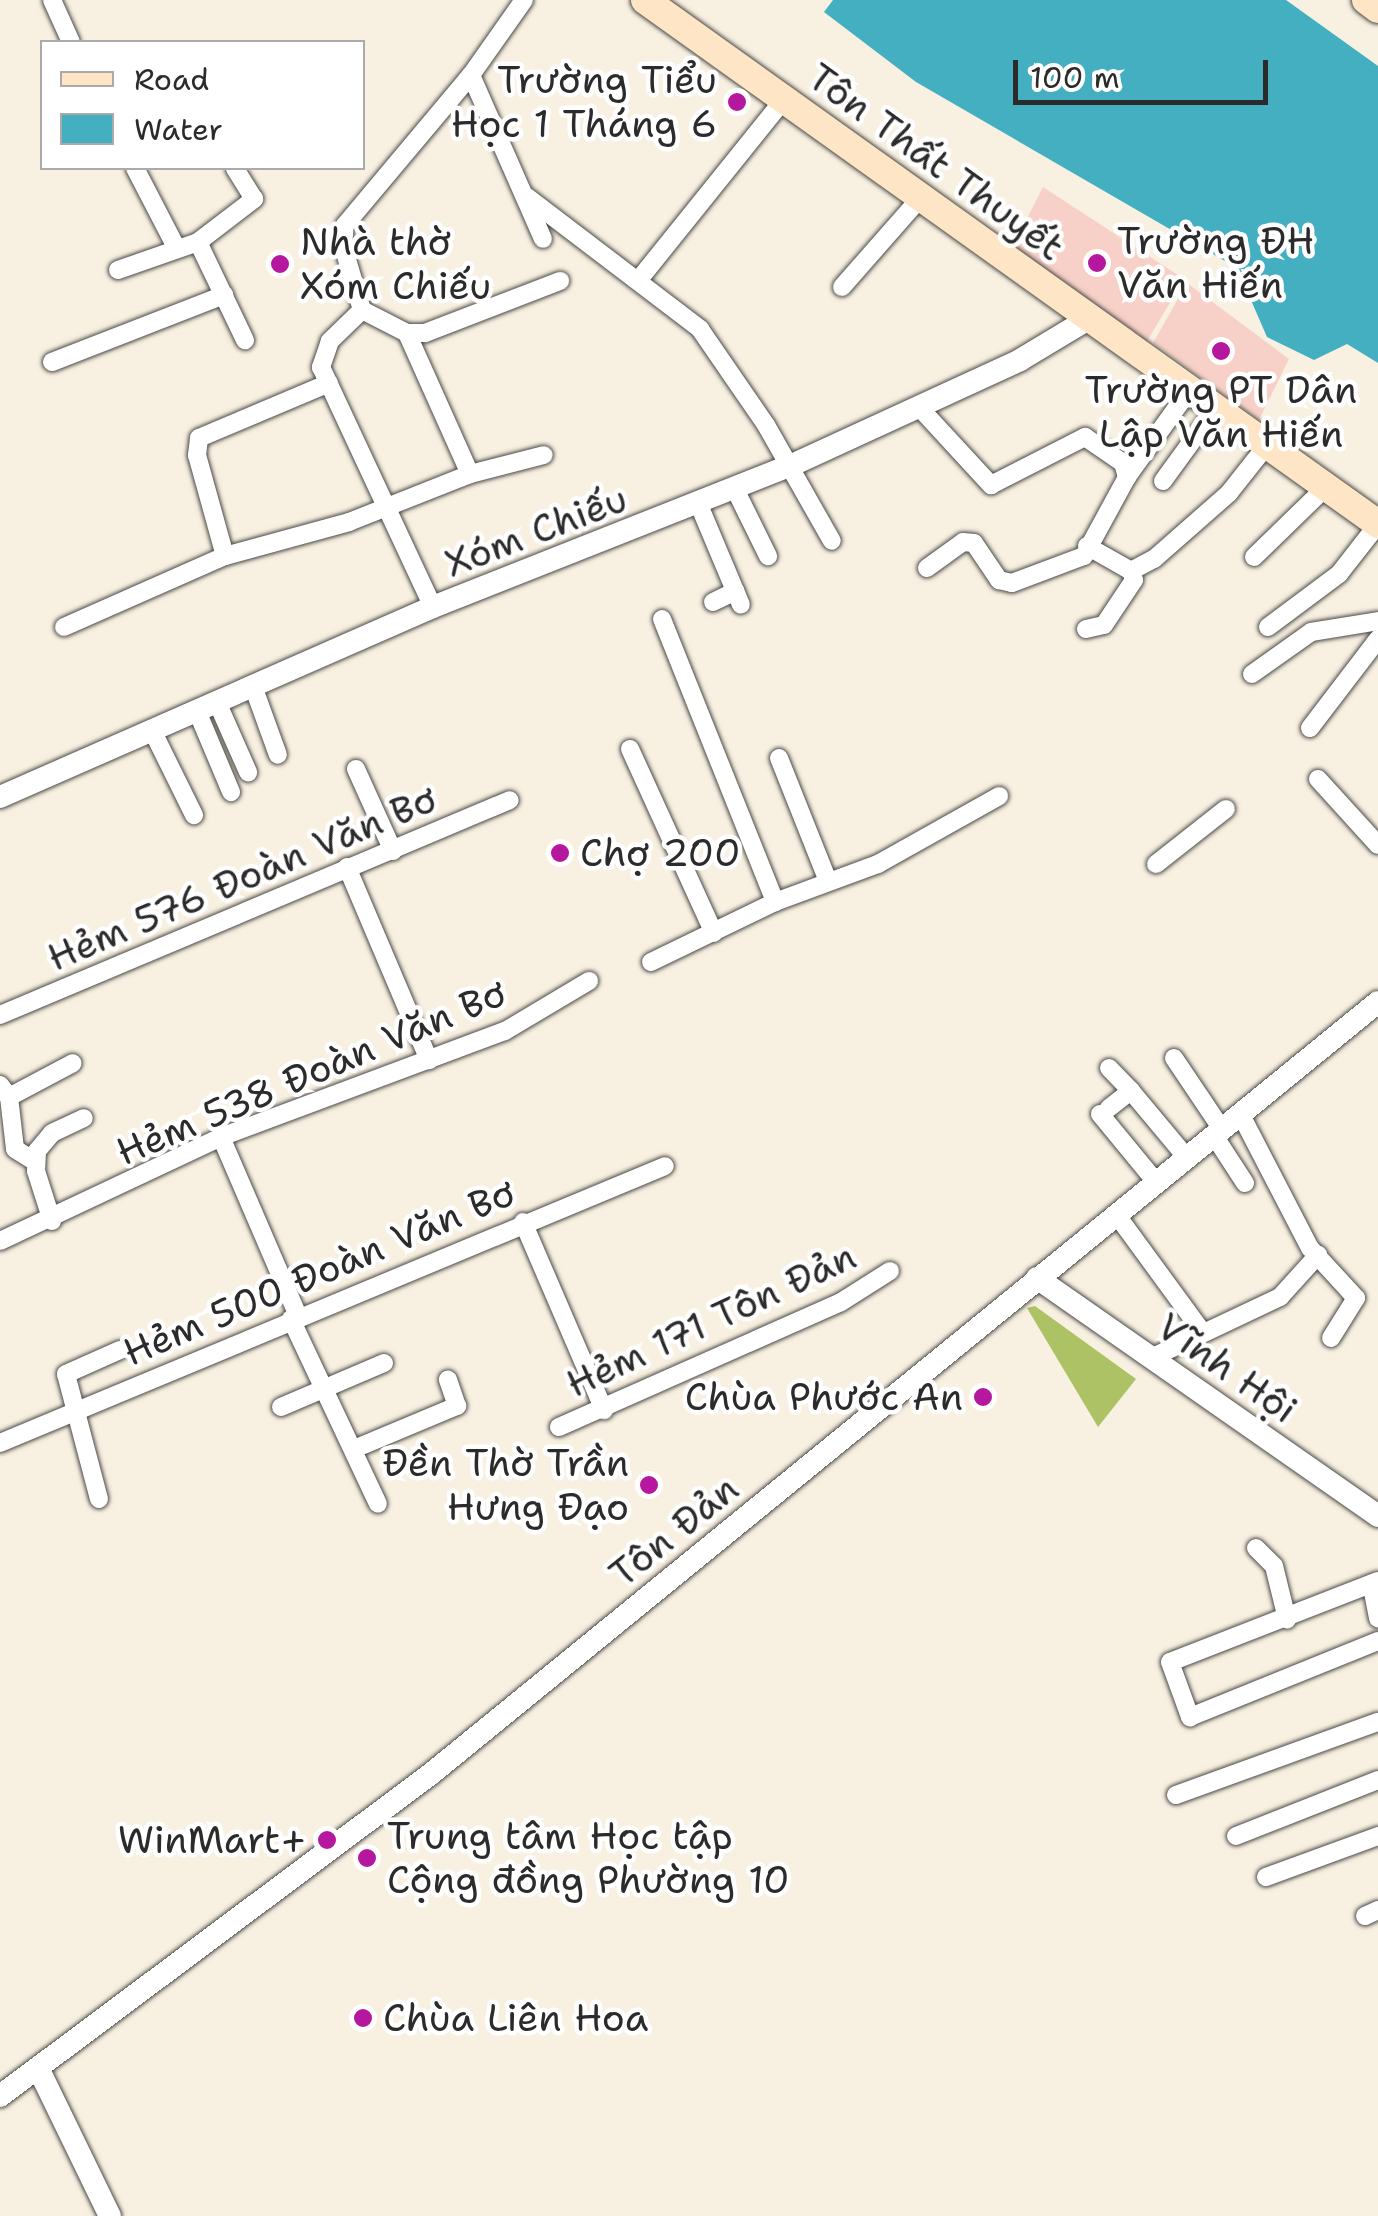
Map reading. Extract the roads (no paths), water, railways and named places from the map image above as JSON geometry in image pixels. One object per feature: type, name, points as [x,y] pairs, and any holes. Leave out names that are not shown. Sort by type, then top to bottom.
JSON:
[{"type":"main road","name":"Tôn Thất Thuyết","points":[[645,0],[1378,524]]},
{"type":"main road","points":[[1366,0],[1378,9]]},
{"type":"street","points":[[52,0],[70,40]]},
{"type":"street","points":[[524,0],[471,75],[345,225],[343,246],[362,310],[407,333],[466,322],[560,281]]},
{"type":"street","points":[[471,75],[543,239]]},
{"type":"street","points":[[641,278],[716,193],[784,100]]},
{"type":"street","points":[[136,170],[176,247]]},
{"type":"street","points":[[118,270],[198,242],[254,200],[236,170]]},
{"type":"street","points":[[527,197],[641,278],[700,329],[790,466],[832,541]]},
{"type":"street","points":[[842,287],[921,197]]},
{"type":"street","points":[[198,242],[246,340]]},
{"type":"street","points":[[52,362],[224,295]]},
{"type":"street","points":[[362,310],[320,358],[383,506],[433,608]]},
{"type":"street","name":"Xóm Chiếu","points":[[0,797],[433,608],[790,466],[1090,318]]},
{"type":"street","points":[[407,333],[470,474]]},
{"type":"street","points":[[225,556],[197,456],[198,438],[329,383]]},
{"type":"street","points":[[927,568],[964,542],[974,543],[999,580],[1012,583],[1084,556],[1127,476],[1190,390]]},
{"type":"street","points":[[918,406],[990,485],[1085,438],[1123,462],[1127,476]]},
{"type":"street","points":[[1163,482],[1216,408]]},
{"type":"street","points":[[1131,571],[1229,493],[1268,445]]},
{"type":"street","points":[[64,627],[225,556],[349,522],[470,474],[544,456]]},
{"type":"street","points":[[1254,557],[1326,487]]},
{"type":"street","points":[[735,490],[768,556]]},
{"type":"street","points":[[698,505],[739,598],[713,602]]},
{"type":"street","points":[[1268,626],[1338,574],[1378,524]]},
{"type":"street","points":[[1086,630],[1104,625],[1134,580],[1131,571],[1087,546]]},
{"type":"street","points":[[662,619],[776,902]]},
{"type":"street","points":[[1252,674],[1272,653],[1310,632],[1378,621]]},
{"type":"street","points":[[1310,728],[1378,639]]},
{"type":"street","points":[[253,686],[278,755]]},
{"type":"street","points":[[207,707],[248,772]]},
{"type":"street","points":[[207,707],[231,792]]},
{"type":"street","points":[[152,730],[194,815]]},
{"type":"street","points":[[630,749],[714,933]]},
{"type":"street","points":[[779,758],[828,881]]},
{"type":"street","points":[[356,769],[393,851]]},
{"type":"street","points":[[1318,779],[1378,845]]},
{"type":"street","points":[[651,962],[776,902],[878,864],[998,796]]},
{"type":"street","name":"Hẻm 576 Đoàn Văn Bơ","points":[[0,1015],[510,800]]},
{"type":"street","points":[[1156,864],[1226,809]]},
{"type":"street","points":[[346,868],[429,1060]]},
{"type":"street","name":"Hẻm 538 Đoàn Văn Bơ","points":[[0,1241],[52,1221],[221,1137],[506,1031],[589,981]]},
{"type":"street","name":"Tôn Đản","points":[[0,2096],[40,2072],[432,1773],[1378,1002]]},
{"type":"street","points":[[1174,1058],[1318,1255],[1356,1298],[1331,1338]]},
{"type":"street","points":[[52,1221],[36,1162],[15,1149],[5,1091],[73,1063]]},
{"type":"street","points":[[1109,1068],[1187,1158]]},
{"type":"street","points":[[1131,1091],[1105,1111],[1156,1182]]},
{"type":"street","points":[[36,1162],[52,1132],[84,1118]]},
{"type":"street","points":[[1227,1128],[1245,1183]]},
{"type":"street","points":[[221,1137],[325,1391],[378,1504]]},
{"type":"street","name":"Hẻm 500 Đoàn Văn Bơ","points":[[0,1443],[522,1222],[665,1166]]},
{"type":"street","points":[[1116,1214],[1202,1330]]},
{"type":"street","points":[[522,1222],[604,1410]]},
{"type":"street","points":[[1152,1358],[1202,1330],[1280,1297],[1318,1255]]},
{"type":"street","name":"Hẻm 171 Tôn Đản","points":[[558,1426],[604,1410],[840,1302],[890,1271]]},
{"type":"street","name":"Vĩnh Hội","points":[[1037,1278],[1378,1516]]},
{"type":"street","points":[[99,1499],[66,1374],[120,1350]]},
{"type":"street","points":[[282,1406],[384,1363]]},
{"type":"street","points":[[354,1449],[457,1406],[448,1380]]},
{"type":"street","points":[[1256,1548],[1274,1566],[1287,1619]]},
{"type":"street","points":[[1376,1603],[1287,1619],[1170,1662],[1190,1717],[1378,1641]]},
{"type":"street","points":[[1176,1795],[1378,1722]]},
{"type":"street","points":[[1236,1836],[1378,1780]]},
{"type":"street","points":[[1266,1877],[1378,1836]]},
{"type":"street","points":[[40,2072],[110,2216]]},
{"type":"water","points":[[833,0],[1286,0],[1378,66],[1378,363],[1347,344],[1314,360],[1267,337],[1237,268],[916,82],[824,12]]},
{"type":"place","name":"Trường Tiểu Học 1 Tháng 6","points":[[737,102]]},
{"type":"place","name":"Trường ĐH Văn Hiến","points":[[1097,263]]},
{"type":"place","name":"Nhà thờ Xóm Chiếu","points":[[280,264]]},
{"type":"place","name":"Trường PT Dân Lập Văn Hiến","points":[[1221,351]]},
{"type":"place","name":"Chợ 200","points":[[560,853]]},
{"type":"place","name":"Chùa Phước An","points":[[983,1397]]},
{"type":"place","name":"Đền Thờ Trần Hưng Đạo","points":[[649,1485]]},
{"type":"place","name":"WinMart+","points":[[327,1840]]},
{"type":"place","name":"Trung tâm Học tập Cộng đồng Phường 10","points":[[367,1858]]},
{"type":"place","name":"Chùa Liên Hoa","points":[[363,2018]]}]
